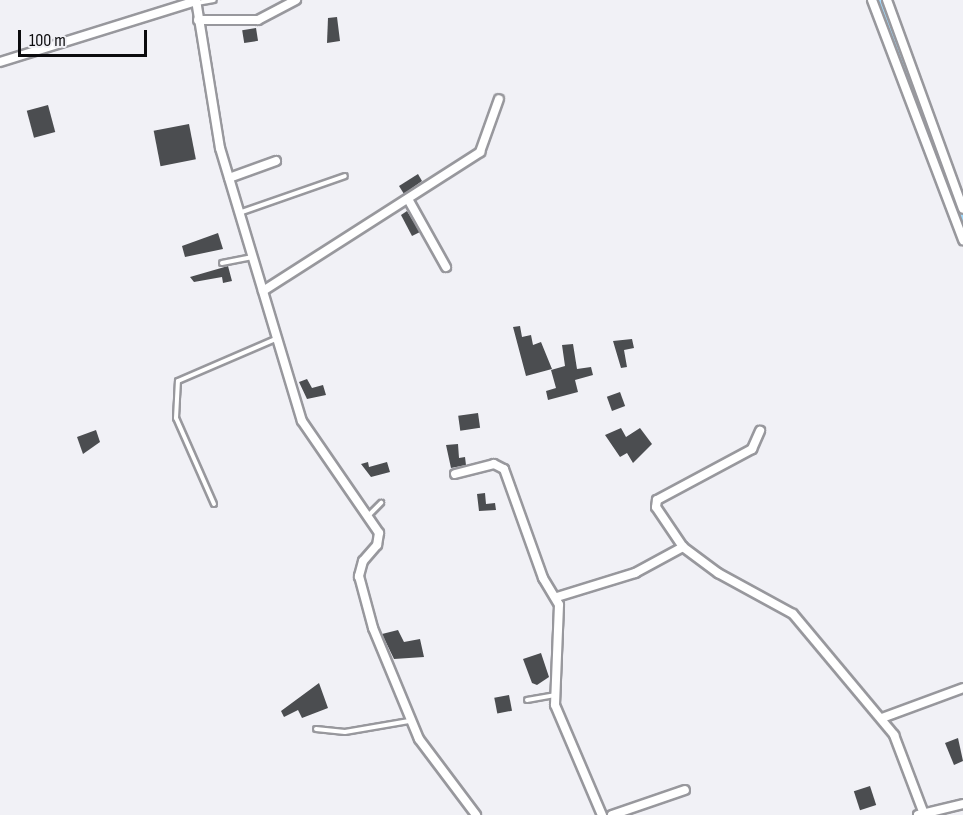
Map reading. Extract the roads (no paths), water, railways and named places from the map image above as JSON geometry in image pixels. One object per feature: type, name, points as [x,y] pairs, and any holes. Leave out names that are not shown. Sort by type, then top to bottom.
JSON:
[{"type":"street","points":[[198,20],[258,20],[296,0]]},
{"type":"street","points":[[872,0],[963,240]]},
{"type":"street","points":[[887,0],[963,209]]},
{"type":"street","points":[[0,62],[196,2],[229,178],[307,432],[344,487],[370,514],[379,533],[377,545],[361,566],[363,598],[410,721],[476,815]]},
{"type":"street","points":[[263,291],[480,152],[499,99]]},
{"type":"street","points":[[229,178],[276,160]]},
{"type":"street","points":[[408,199],[446,267]]},
{"type":"street","points":[[760,431],[752,449],[657,500],[656,507],[683,547],[717,573],[787,608],[882,718],[894,735],[921,814],[963,804]]},
{"type":"street","points":[[456,474],[494,464],[504,469],[543,578],[557,597],[561,634],[555,695],[556,710],[602,815]]},
{"type":"street","points":[[557,597],[635,573],[683,547]]},
{"type":"street","points":[[882,718],[963,688]]},
{"type":"street","points":[[612,815],[685,790]]},
{"type":"lane","points":[[196,2],[214,0]]},
{"type":"lane","points":[[239,213],[345,176]]},
{"type":"lane","points":[[222,263],[252,257]]},
{"type":"lane","points":[[213,504],[177,418],[178,381],[279,338]]},
{"type":"lane","points":[[370,514],[381,503]]},
{"type":"lane","points":[[527,700],[555,695]]},
{"type":"lane","points":[[316,729],[345,732],[410,721]]},
{"type":"waterway","points":[[881,0],[963,223]]}]
